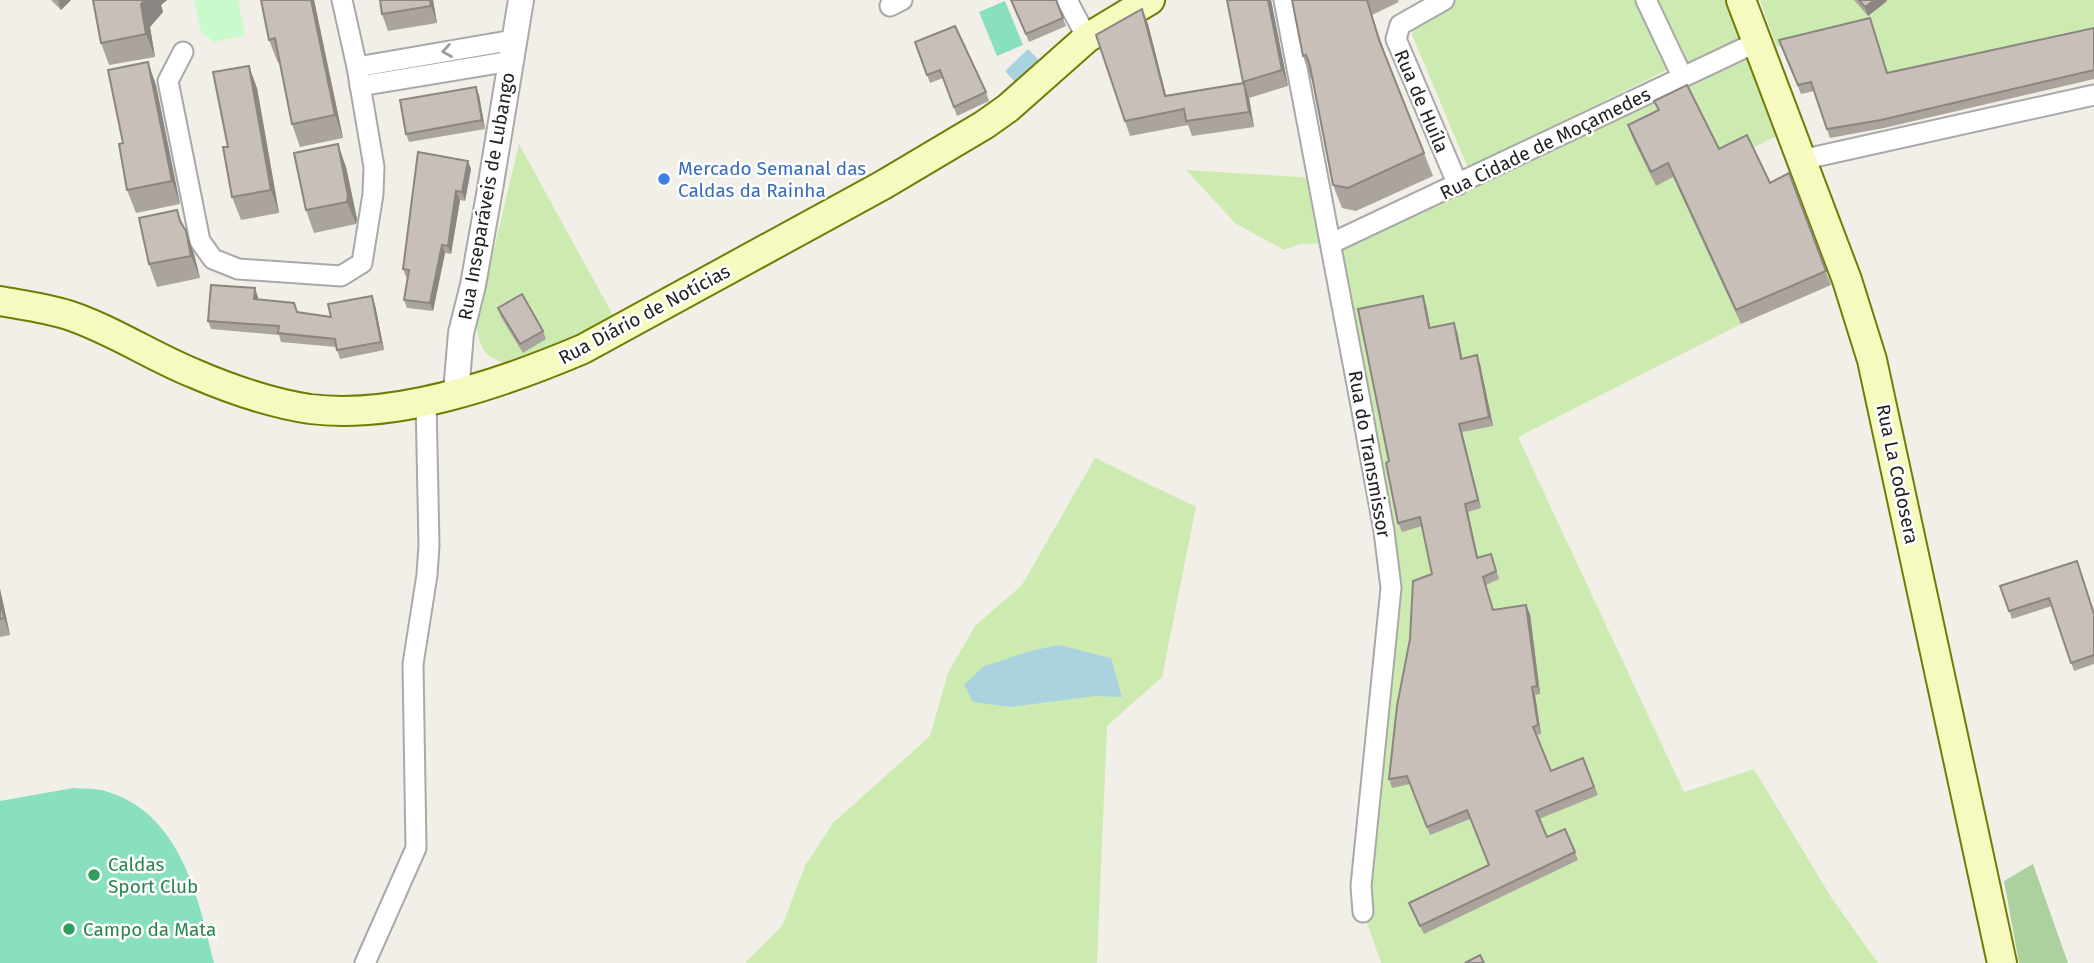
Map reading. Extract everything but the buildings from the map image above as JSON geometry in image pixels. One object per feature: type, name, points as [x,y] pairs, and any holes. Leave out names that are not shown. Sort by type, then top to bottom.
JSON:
[{"type":"main road","name":"Rua Diário de Notícias","points":[[0,301],[68,315],[191,372],[275,402],[311,409],[347,410],[426,400],[456,393],[542,366],[583,349],[883,185],[984,125],[1008,108],[1087,38],[1150,0]]},
{"type":"main road","name":"Rua La Codosera","points":[[1741,0],[1847,280],[1872,360],[2003,963]]},
{"type":"street","points":[[183,52],[168,81],[200,241],[213,259],[238,269],[341,276],[362,263],[373,194],[374,167],[357,67],[342,0]]},
{"type":"street","name":"Rua Inseparáveis de Lubango","points":[[456,393],[461,333],[473,285],[521,0]]},
{"type":"street","points":[[1067,0],[1087,38]]},
{"type":"street","name":"Rua do Transmissor","points":[[1284,0],[1316,178],[1332,243],[1384,531],[1391,588],[1361,886],[1363,912]]},
{"type":"street","name":"Rua de Huíla","points":[[1444,0],[1400,25],[1396,39],[1458,185]]},
{"type":"street","points":[[1646,0],[1682,76]]},
{"type":"street","name":"Rua Cidade de Moçamedes","points":[[1332,243],[1757,42]]},
{"type":"street","points":[[357,67],[513,50]]},
{"type":"street","points":[[360,86],[513,50]]},
{"type":"street","points":[[1801,160],[2094,96]]},
{"type":"street","points":[[365,963],[416,848],[413,664],[429,545],[426,400]]},
{"type":"green space","points":[[194,0],[238,0],[245,35],[214,42],[201,32]]},
{"type":"green space","points":[[1446,0],[1725,0],[1740,38],[1707,58],[1671,68],[1468,168],[1412,35],[1416,22]]},
{"type":"green space","points":[[1760,0],[2094,0],[2094,35],[1889,82],[1873,26],[1782,48],[1776,46]]},
{"type":"green space","points":[[1005,1],[1023,45],[997,56],[979,12]]},
{"type":"green space","points":[[1757,42],[1790,130],[1752,148],[1721,276],[1741,324],[1518,437],[1684,792],[1754,769],[1831,897],[1878,963],[1381,963],[1363,912],[1391,588],[1332,243]]},
{"type":"green space","points":[[519,144],[614,317],[512,365],[485,352],[476,325]]},
{"type":"green space","points":[[1186,170],[1316,178],[1332,243],[1300,244],[1284,250],[1235,223]]},
{"type":"green space","points":[[1095,458],[1196,507],[1162,677],[1107,726],[1097,963],[745,963],[782,926],[805,866],[833,823],[930,736],[948,673],[975,626],[1022,585]]},
{"type":"green space","name":"Caldas Sport Club","points":[[73,788],[101,790],[131,802],[151,817],[168,837],[182,860],[192,885],[214,963],[0,963],[0,801]]},
{"type":"green space","points":[[2033,864],[2068,963],[2019,963],[2004,881]]},
{"type":"water","points":[[1028,49],[1040,61],[1017,84],[1005,71]]},
{"type":"water","points":[[1059,645],[1111,658],[1122,697],[1095,696],[1011,707],[973,702],[964,685],[983,667],[1030,651]]},
{"type":"place","name":"Mercado Semanal das Caldas da Rainha","points":[[664,179]]},
{"type":"place","name":"Caldas Sport Club","points":[[94,875]]},
{"type":"place","name":"Campo da Mata","points":[[69,929]]}]
